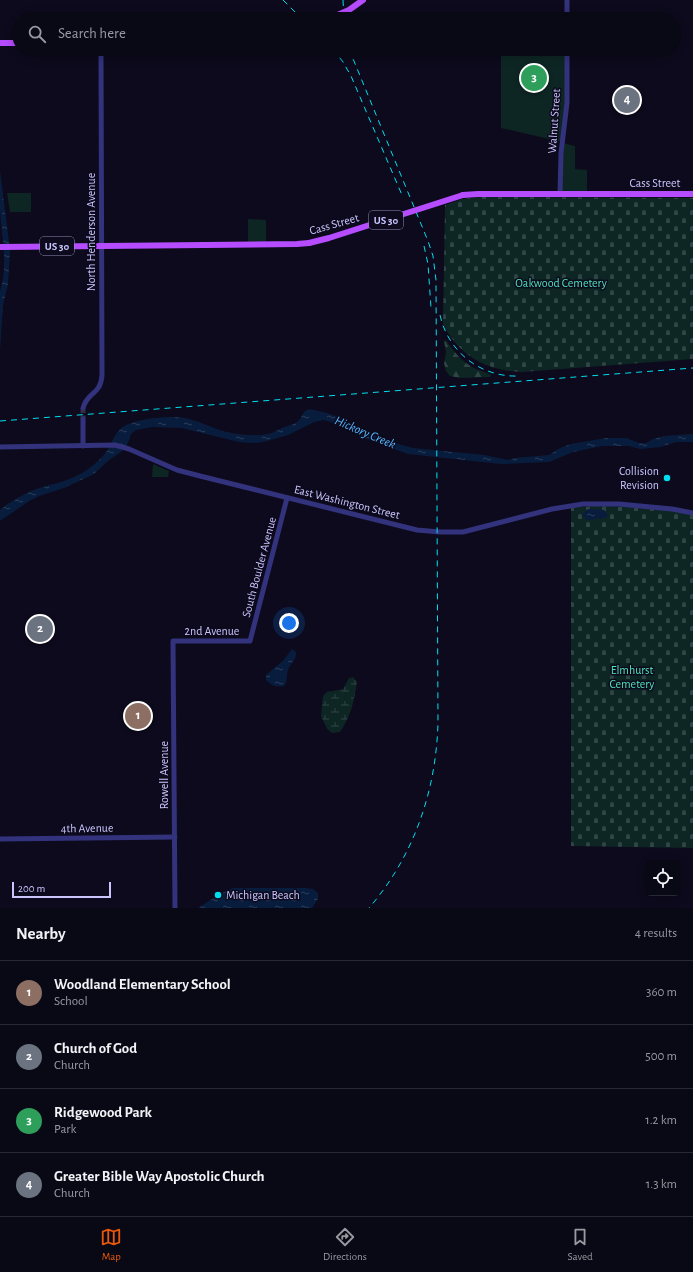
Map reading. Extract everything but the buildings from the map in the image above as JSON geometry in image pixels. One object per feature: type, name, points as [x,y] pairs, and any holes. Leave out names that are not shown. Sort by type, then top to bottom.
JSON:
[{"type":"main road","points":[[344,12],[363,0]]},
{"type":"main road","points":[[0,43],[12,43]]},
{"type":"main road","name":"Cass Street","points":[[1,247],[297,244],[329,238],[463,195],[693,194]]},
{"type":"street","points":[[567,0],[567,12]]},
{"type":"street","name":"North Henderson Avenue","points":[[83,408],[88,398],[100,387],[102,381],[101,56]]},
{"type":"street","name":"Walnut Street","points":[[560,194],[561,153],[567,103],[567,56]]},
{"type":"street","points":[[83,419],[83,446]]},
{"type":"street","name":"East Washington Street","points":[[0,447],[48,447],[107,444],[129,449],[177,470],[417,530],[463,532],[552,509],[583,504],[619,504],[672,509],[693,513]]},
{"type":"street","name":"South Boulder Avenue","points":[[250,641],[287,498]]},
{"type":"street","name":"2nd Avenue","points":[[173,641],[250,641]]},
{"type":"street","name":"Rowell Avenue","points":[[173,641],[175,908]]},
{"type":"street","name":"4th Avenue","points":[[0,839],[174,837]]},
{"type":"green space","points":[[501,56],[566,56],[567,102],[562,142],[501,128]]},
{"type":"green space","points":[[563,143],[575,146],[575,169],[587,170],[587,193],[561,193]]},
{"type":"green space","points":[[7,193],[31,193],[31,212],[10,212]]},
{"type":"green space","name":"Oakwood Cemetery","points":[[482,197],[693,198],[693,359],[522,372],[497,369],[475,360],[457,345],[443,324],[445,205],[462,199]]},
{"type":"green space","points":[[248,219],[266,220],[266,244],[248,244]]},
{"type":"green space","points":[[446,340],[462,360],[476,369],[491,375],[490,377],[460,378],[450,376],[446,371],[444,363],[446,352],[444,341]]},
{"type":"green space","points":[[153,464],[169,471],[168,477],[152,477]]},
{"type":"green space","name":"Elmhurst Cemetery","points":[[619,506],[669,510],[693,514],[693,848],[571,846],[571,508]]},
{"type":"green space","points":[[353,677],[357,682],[349,714],[340,732],[332,733],[327,729],[321,716],[323,696],[327,692],[343,689],[349,678]]},
{"type":"water","points":[[0,171],[10,251],[8,284],[3,305],[0,350],[0,291],[3,281],[4,250],[0,208]]},
{"type":"water","name":"Hickory Creek","points":[[309,409],[327,413],[343,419],[384,440],[413,448],[484,455],[508,460],[549,455],[560,448],[571,444],[606,438],[626,438],[639,443],[646,443],[664,436],[693,434],[693,442],[676,442],[661,447],[640,449],[629,446],[602,446],[573,452],[549,462],[501,464],[408,454],[357,435],[338,424],[324,420],[314,422],[288,435],[254,443],[239,442],[182,428],[152,427],[136,430],[131,434],[128,443],[121,452],[109,460],[94,474],[64,488],[39,496],[29,501],[0,521],[0,510],[15,499],[31,491],[70,479],[89,469],[107,451],[119,430],[131,423],[156,418],[179,417],[226,432],[262,435],[272,433],[296,423],[305,411]]},
{"type":"water","points":[[589,509],[604,510],[607,517],[587,520],[582,515]]},
{"type":"water","points":[[292,649],[296,652],[296,655],[288,670],[284,686],[272,685],[266,680],[266,675],[283,661]]},
{"type":"water","points":[[233,888],[313,889],[318,893],[318,899],[312,908],[198,908],[220,894]]},
{"type":"tunnel","points":[[83,408],[83,419]]},
{"type":"railway","points":[[283,0],[295,12]]},
{"type":"railway","points":[[343,0],[344,12]]},
{"type":"railway","points":[[338,56],[351,76],[402,195]]},
{"type":"railway","points":[[352,56],[428,241],[433,256],[436,280],[438,723],[436,748],[433,773],[420,822],[398,867],[385,888],[369,908]]},
{"type":"railway","points":[[424,246],[428,264],[431,308]]},
{"type":"railway","points":[[440,315],[450,340],[468,360],[492,373],[520,376]]},
{"type":"railway","points":[[0,421],[693,368]]},
{"type":"place","name":"Ridgewood Park","points":[[534,78]]},
{"type":"place","name":"Greater Bible Way Apostolic Church","points":[[627,100]]},
{"type":"place","name":"Collision Revision","points":[[667,478]]},
{"type":"place","name":"Church of God","points":[[40,629]]},
{"type":"place","name":"Woodland Elementary School","points":[[138,716]]},
{"type":"place","name":"Michigan Beach","points":[[218,895]]}]
